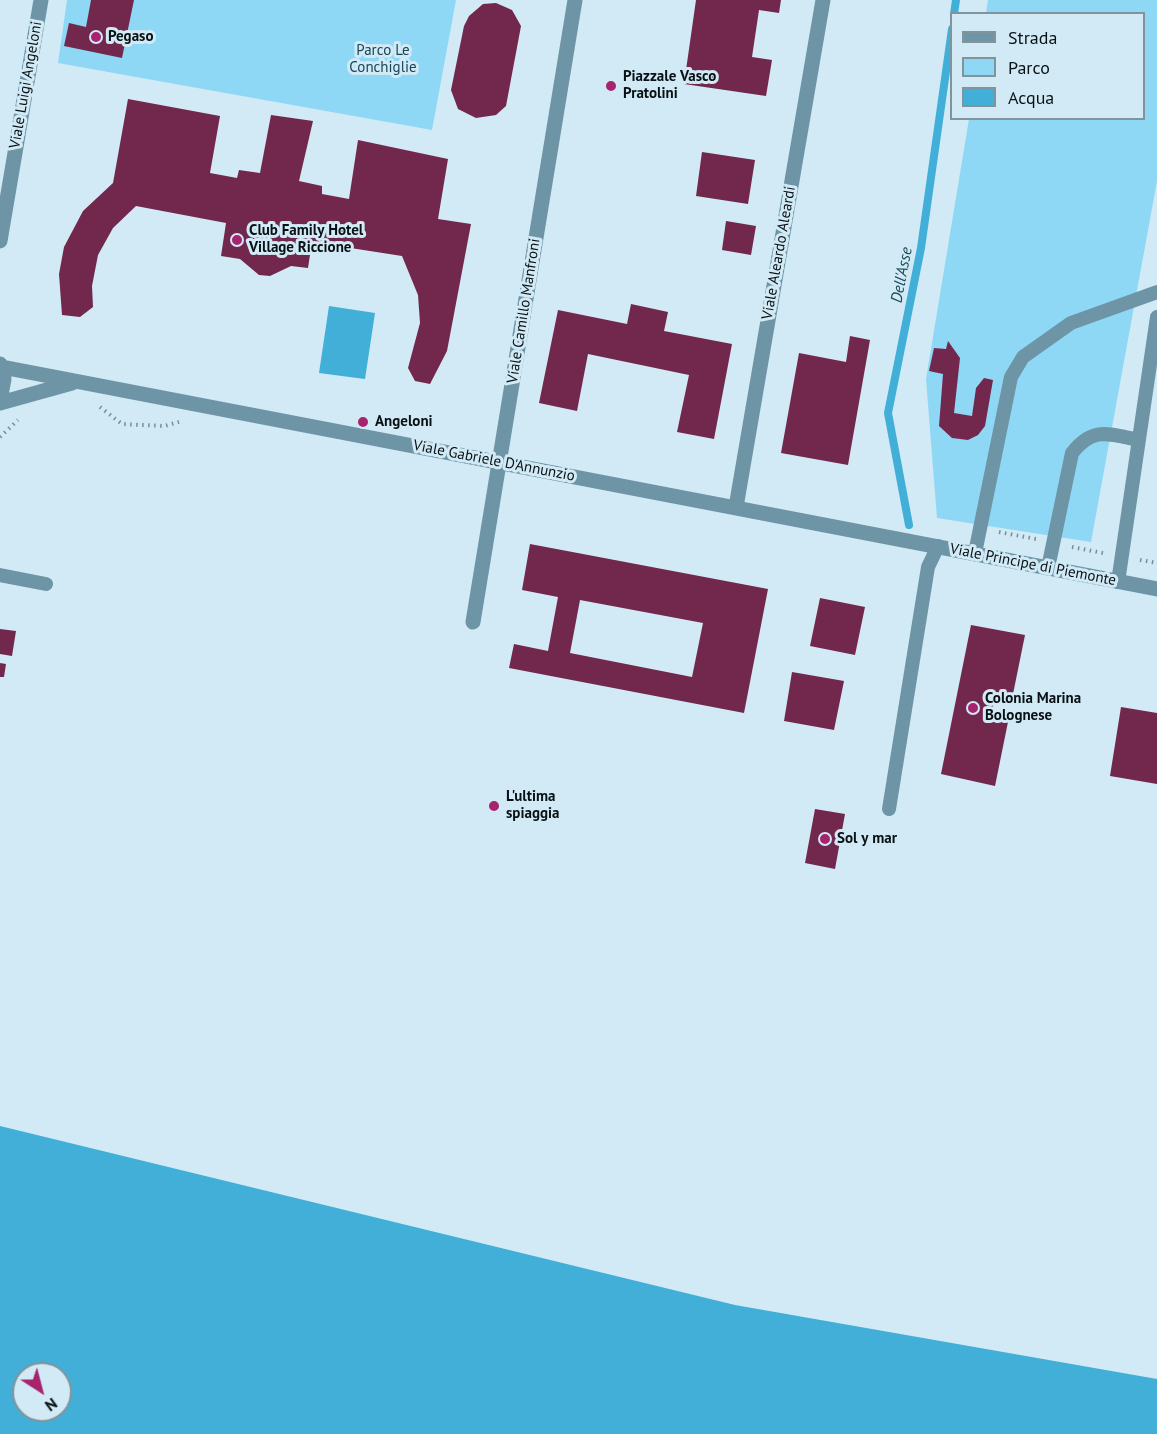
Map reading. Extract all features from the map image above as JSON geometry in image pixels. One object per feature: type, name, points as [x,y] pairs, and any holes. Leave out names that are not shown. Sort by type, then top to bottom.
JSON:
[{"type":"street","name":"Viale Luigi Angeloni","points":[[0,241],[41,0]]},
{"type":"street","name":"Viale Camillo Manfroni","points":[[473,622],[575,0]]},
{"type":"street","name":"Viale Aleardo Aleardi","points":[[736,507],[823,0]]},
{"type":"street","name":"Viale Gabriele D'Annunzio","points":[[1,366],[909,540]]},
{"type":"street","points":[[0,401],[4,379],[1,366]]},
{"type":"street","name":"Viale Gabriele D'Annunzio","points":[[0,401],[78,381]]},
{"type":"street","name":"Viale Principe di Piemonte","points":[[909,540],[1157,590]]},
{"type":"lane","points":[[975,553],[1011,377],[1023,357],[1071,323],[1157,292]]},
{"type":"lane","points":[[1118,582],[1157,316]]},
{"type":"lane","points":[[1048,568],[1072,453],[1082,440],[1100,432],[1139,440]]},
{"type":"lane","points":[[889,809],[928,567],[938,546]]},
{"type":"lane","points":[[0,575],[46,584]]},
{"type":"green space","name":"Parco Le Conchiglie","points":[[67,0],[456,0],[432,130],[58,63]]},
{"type":"green space","points":[[988,0],[1157,0],[1157,181],[1091,542],[937,518],[926,379],[969,120],[1145,120],[1145,12],[986,12]]},
{"type":"water","points":[[329,306],[375,313],[365,379],[319,373]]},
{"type":"water","points":[[0,1126],[735,1305],[1157,1379],[1157,1434],[0,1434]]},
{"type":"building","name":"Pegaso","points":[[91,0],[134,0],[122,58],[64,46],[69,23],[86,27]]},
{"type":"building","points":[[696,0],[781,0],[779,13],[759,10],[752,57],[772,60],[766,96],[684,84]]},
{"type":"building","points":[[496,3],[512,10],[521,26],[506,106],[496,115],[476,118],[458,109],[451,90],[464,26],[469,16],[483,4]]},
{"type":"building","points":[[128,99],[220,116],[210,173],[237,178],[239,170],[260,173],[271,115],[313,121],[299,181],[322,186],[322,194],[349,199],[358,140],[448,159],[438,219],[471,224],[447,351],[430,384],[415,381],[408,368],[420,323],[418,295],[402,256],[312,242],[308,268],[291,266],[270,276],[259,275],[240,259],[221,256],[226,223],[136,206],[113,228],[98,255],[92,286],[93,307],[80,317],[62,315],[59,274],[64,247],[83,211],[113,183]]},
{"type":"building","points":[[702,152],[755,160],[748,204],[696,196]]},
{"type":"building","points":[[726,221],[756,226],[751,255],[722,250]]},
{"type":"building","points":[[631,304],[668,312],[664,331],[732,344],[714,439],[677,432],[689,375],[588,354],[577,411],[539,403],[558,310],[627,324]]},
{"type":"building","points":[[850,336],[870,340],[848,465],[781,453],[799,353],[846,362]]},
{"type":"building","points":[[948,341],[960,358],[954,413],[972,416],[976,388],[984,378],[993,380],[985,426],[978,435],[968,440],[952,438],[939,426],[943,374],[929,371],[934,348],[946,349]]},
{"type":"building","points":[[530,544],[768,589],[744,713],[509,668],[514,644],[548,651],[558,597],[522,590]],"holes":[[[580,600],[703,623],[692,677],[570,653]]]},
{"type":"building","points":[[820,598],[865,607],[855,655],[810,646]]},
{"type":"building","name":"Colonia Marina Bolognese","points":[[971,625],[1025,635],[1012,699],[995,695],[991,718],[1008,722],[995,786],[941,774]]},
{"type":"building","points":[[0,629],[16,631],[12,656],[0,654]]},
{"type":"building","points":[[0,663],[6,664],[4,677],[0,677]]},
{"type":"building","points":[[792,672],[844,681],[834,730],[784,721]]},
{"type":"building","name":"Colonia Marina Bolognese","points":[[1121,707],[1157,713],[1157,784],[1110,776]]},
{"type":"building","name":"Sol y mar","points":[[815,809],[845,814],[835,869],[805,863]]},
{"type":"waterway","name":"Dell'Asse","points":[[954,12],[956,0]]},
{"type":"waterway","name":"Dell'Asse","points":[[909,525],[888,413],[921,248],[950,43]]},
{"type":"place","name":"Pegaso","points":[[96,37]]},
{"type":"place","name":"Piazzale Vasco Pratolini","points":[[611,86]]},
{"type":"place","name":"Club Family Hotel Village Riccione","points":[[237,240]]},
{"type":"place","name":"Angeloni","points":[[363,422]]},
{"type":"place","name":"Colonia Marina Bolognese","points":[[973,708]]},
{"type":"place","name":"L'ultima spiaggia","points":[[494,806]]},
{"type":"place","name":"Sol y mar","points":[[825,839]]}]
